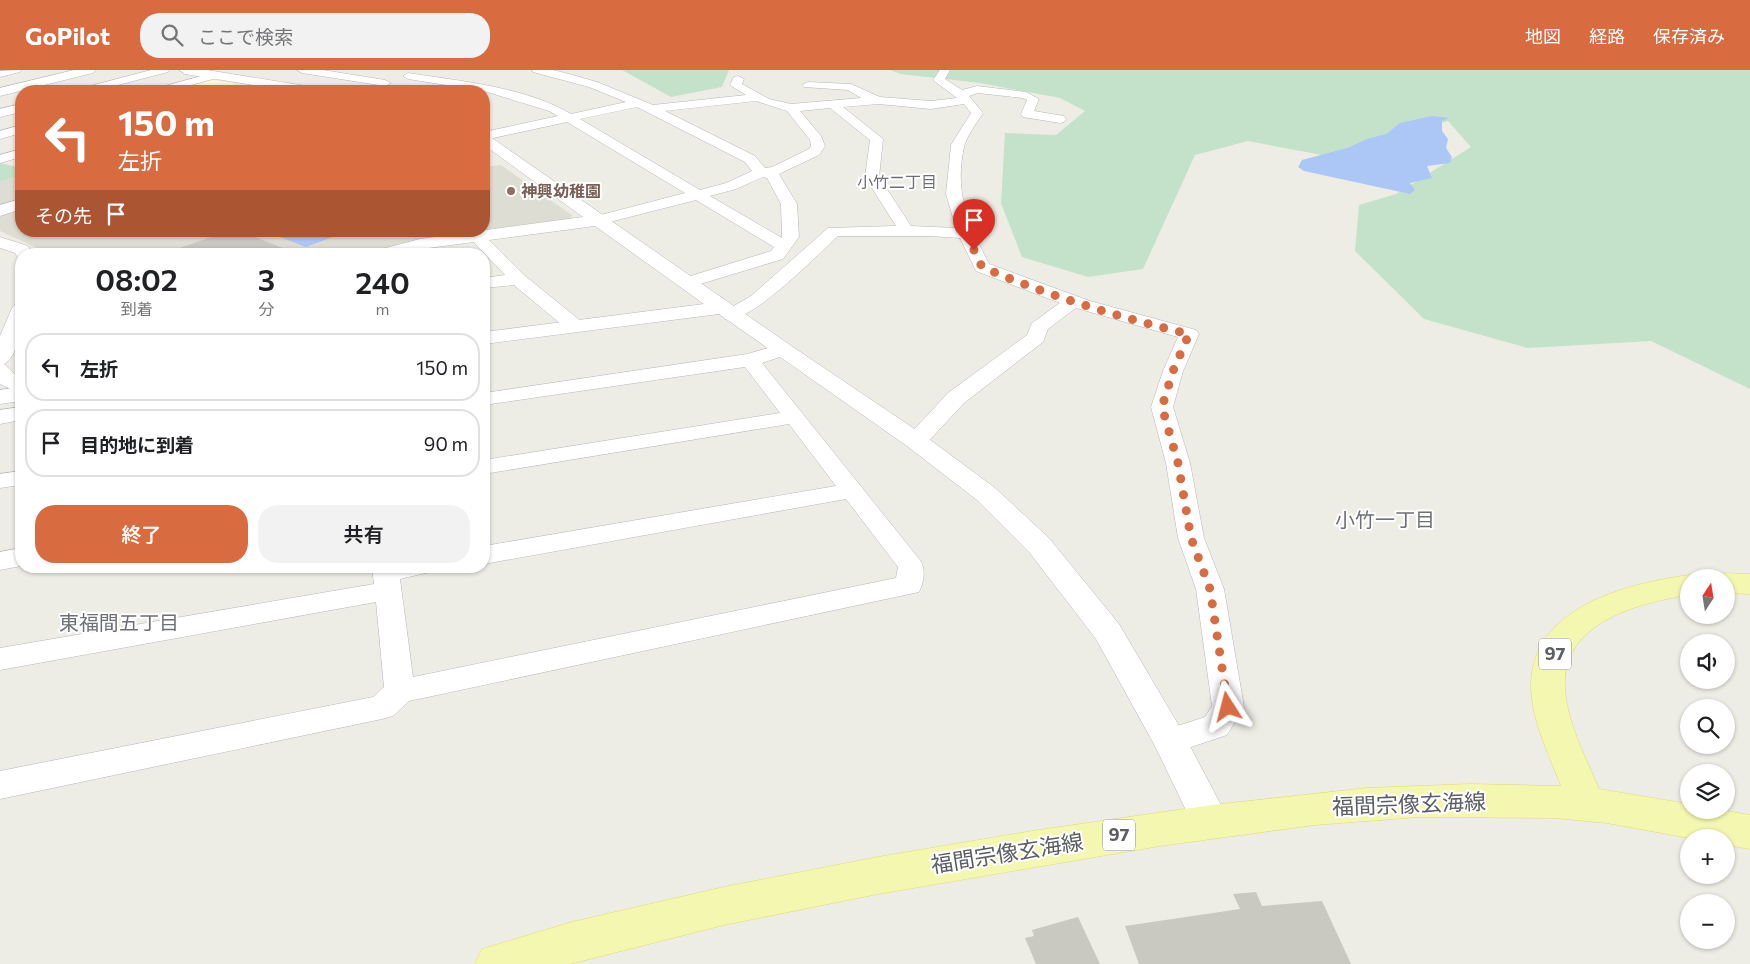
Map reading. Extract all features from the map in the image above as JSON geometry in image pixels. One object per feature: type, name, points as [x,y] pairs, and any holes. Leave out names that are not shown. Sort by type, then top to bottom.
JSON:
[{"type":"main road","points":[[1735,583],[1750,584]]},
{"type":"main road","name":"97","points":[[1586,804],[1553,714],[1548,687],[1550,663],[1559,646],[1572,630],[1592,613],[1653,589],[1680,586]]},
{"type":"main road","name":"福間宗像玄海線","points":[[497,964],[567,943],[692,914],[897,871],[1210,822],[1323,807],[1428,800],[1586,804],[1750,832]]},
{"type":"street","points":[[0,74],[16,70]]},
{"type":"street","points":[[28,85],[89,70]]},
{"type":"street","points":[[106,85],[164,70]]},
{"type":"street","points":[[184,70],[275,85]]},
{"type":"street","points":[[183,85],[228,70]]},
{"type":"street","points":[[302,70],[453,85]]},
{"type":"street","points":[[378,85],[425,70]]},
{"type":"street","points":[[540,70],[580,80],[612,91],[750,160],[761,172],[773,175],[789,204],[791,237],[777,255],[686,283]]},
{"type":"street","points":[[945,70],[939,80],[963,97],[976,109],[977,113],[958,145],[953,194],[966,234],[982,267],[1073,302],[1131,320],[1189,334],[1173,371],[1162,407],[1178,463],[1191,538],[1210,589],[1228,707],[1216,726],[1170,741]]},
{"type":"street","points":[[738,79],[736,86],[755,98],[791,108],[835,106],[879,100],[932,105],[963,97],[977,89],[1026,95],[1033,98],[1026,114],[1060,119]]},
{"type":"street","points":[[808,85],[852,87],[858,89],[863,94],[879,100]]},
{"type":"street","points":[[0,92],[15,88]]},
{"type":"street","points":[[490,90],[522,97],[553,108],[784,246]]},
{"type":"street","points":[[651,109],[755,98]]},
{"type":"street","points":[[490,137],[638,103]]},
{"type":"street","points":[[835,106],[877,139],[872,177],[906,230]]},
{"type":"street","points":[[490,234],[598,220],[731,186],[761,172],[775,171],[814,152],[818,146],[816,138],[791,108]]},
{"type":"street","points":[[0,113],[15,109]]},
{"type":"street","points":[[490,142],[727,312],[916,441],[986,494],[1039,545],[1108,632],[1170,741],[1210,822]]},
{"type":"street","points":[[0,160],[15,155]]},
{"type":"street","points":[[0,160],[15,163]]},
{"type":"street","points":[[0,211],[15,206]]},
{"type":"street","points":[[490,337],[574,326],[727,312],[757,300],[834,231],[906,230],[966,234]]},
{"type":"street","points":[[406,248],[469,237]]},
{"type":"street","points":[[477,237],[487,248]]},
{"type":"street","points":[[0,242],[16,248]]},
{"type":"street","points":[[490,251],[518,280],[574,326]]},
{"type":"street","points":[[490,282],[518,280]]},
{"type":"street","points":[[916,441],[956,398],[1036,338],[1039,327],[1073,302]]},
{"type":"street","points":[[0,359],[15,323]]},
{"type":"street","points":[[490,398],[750,360],[782,350]]},
{"type":"street","points":[[0,785],[382,707],[400,691],[909,585],[911,566],[750,360]]},
{"type":"street","points":[[0,369],[8,381],[15,385]]},
{"type":"street","points":[[0,397],[15,395]]},
{"type":"street","points":[[0,417],[15,415]]},
{"type":"street","points":[[490,466],[793,417]]},
{"type":"street","points":[[0,481],[15,479]]},
{"type":"street","points":[[490,554],[851,491]]},
{"type":"street","points":[[0,561],[15,558]]},
{"type":"street","points":[[0,659],[386,576],[400,691]]},
{"type":"shaded area","points":[[622,70],[729,70],[722,87],[671,97]]},
{"type":"shaded area","points":[[890,70],[1750,70],[1750,389],[1651,341],[1528,348],[1424,319],[1355,251],[1359,205],[1396,194],[1471,147],[1448,121],[1327,156],[1248,141],[1195,155],[1143,269],[1088,277],[1022,257],[1001,203],[1005,133],[1056,135],[1085,111],[1060,98],[980,83],[901,74]]},
{"type":"shaded area","points":[[207,79],[242,85],[186,85]]},
{"type":"shaded area","points":[[0,163],[15,167],[15,177],[0,182]]},
{"type":"shaded area","name":"神興幼稚園","points":[[501,165],[573,216],[566,221],[490,230],[490,166]]},
{"type":"shaded area","points":[[15,177],[15,200],[0,205],[0,182]]},
{"type":"shaded area","points":[[15,211],[15,237],[444,237],[404,243],[387,248],[36,248],[0,231],[0,216]]},
{"type":"water","points":[[1432,116],[1449,118],[1442,121],[1442,131],[1448,139],[1446,148],[1452,157],[1450,163],[1427,166],[1432,178],[1410,183],[1415,190],[1410,194],[1304,171],[1298,167],[1302,160],[1347,148],[1367,139],[1386,134],[1400,123]]},
{"type":"water","points":[[280,237],[332,237],[306,247]]},
{"type":"building","points":[[212,237],[254,237],[283,248],[180,248]]},
{"type":"building","points":[[1256,892],[1262,906],[1322,901],[1351,964],[1139,964],[1125,926],[1240,909],[1233,894]]},
{"type":"building","points":[[1078,917],[1100,964],[1036,964],[1025,938],[1034,936],[1032,930]]},
{"type":"place","name":"神興幼稚園","points":[[511,191]]},
{"type":"district","name":"小竹二丁目","points":[[897,182]]},
{"type":"district","name":"小竹一丁目","points":[[1385,520]]},
{"type":"district","name":"東福間五丁目","points":[[119,623]]},
{"type":"route","points":[[974,250],[982,267],[1000,275],[1073,302],[1131,320],[1189,334],[1173,371],[1162,407],[1178,463],[1191,538],[1210,589],[1228,707]]}]
